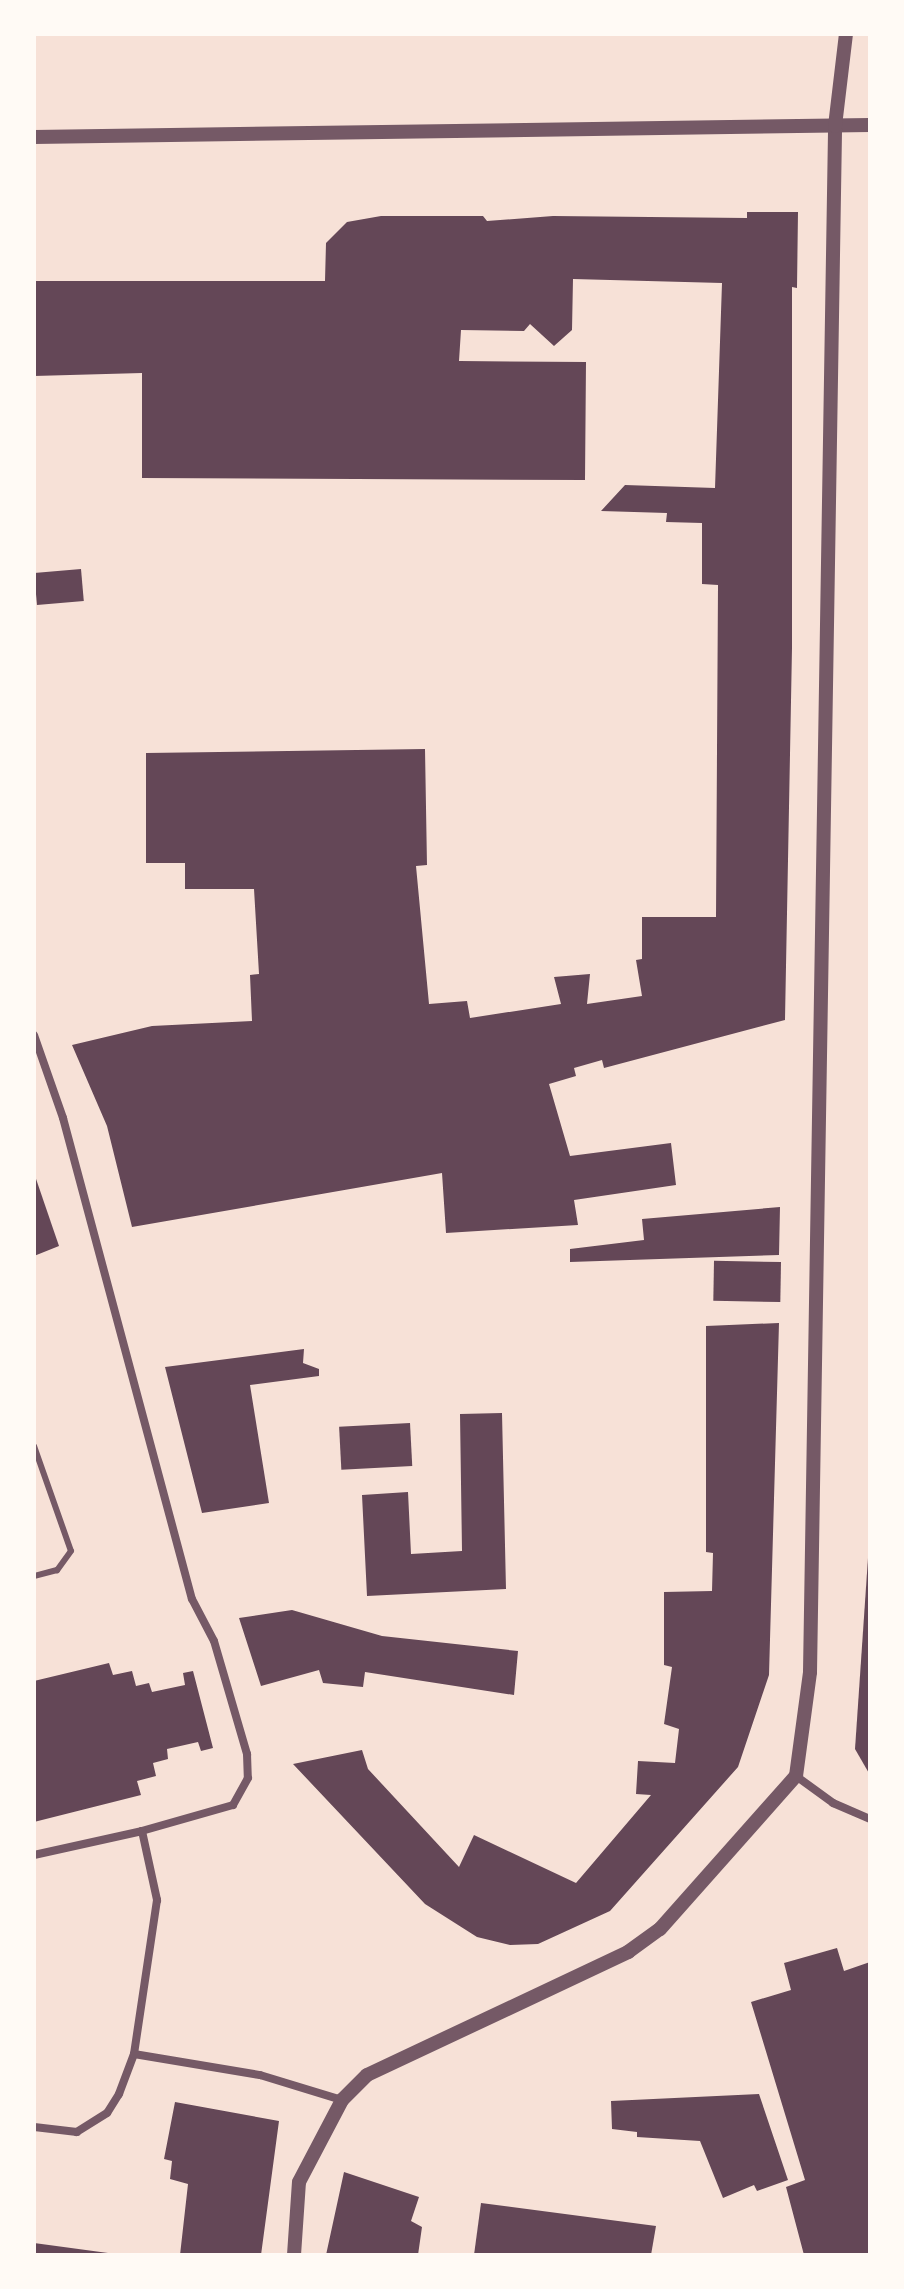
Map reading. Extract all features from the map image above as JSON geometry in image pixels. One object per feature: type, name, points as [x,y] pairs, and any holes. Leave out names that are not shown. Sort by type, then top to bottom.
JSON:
[{"type":"street","points":[[294,2255],[299,2182],[342,2100],[397,2056],[628,1952],[649,1937],[796,1776],[810,1672],[817,1439],[835,126],[846,34]]},
{"type":"street","points":[[34,137],[870,125]]},
{"type":"street","points":[[34,1035],[63,1118],[192,1599],[214,1641],[247,1754],[248,1778],[233,1805],[142,1831],[34,1855]]},
{"type":"street","points":[[796,1776],[833,1803],[870,1819]]},
{"type":"street","points":[[34,2127],[62,2133],[91,2127],[119,2094],[134,2054],[157,1900],[142,1831]]},
{"type":"street","points":[[134,2054],[260,2075],[342,2100]]},
{"type":"lane","points":[[34,1446],[71,1551],[57,1570],[34,1576]]},
{"type":"building","points":[[747,212],[798,212],[797,288],[792,287],[792,648],[785,1020],[604,1068],[602,1060],[574,1068],[576,1076],[549,1084],[570,1156],[671,1143],[676,1185],[574,1200],[578,1225],[446,1233],[442,1173],[132,1227],[107,1126],[72,1045],[152,1026],[252,1021],[250,975],[259,974],[254,889],[185,889],[185,863],[146,863],[146,753],[425,749],[427,865],[416,866],[429,1004],[467,1001],[470,1018],[561,1004],[554,977],[590,974],[587,1004],[642,996],[636,960],[642,959],[642,917],[716,917],[718,585],[702,584],[702,523],[666,522],[667,513],[601,511],[625,485],[715,488],[722,283],[573,279],[572,330],[554,346],[530,324],[524,331],[461,330],[459,361],[586,362],[585,480],[142,478],[142,373],[34,376],[34,281],[325,281],[326,243],[347,222],[381,216],[483,216],[487,221],[553,216],[747,218]]},
{"type":"building","points":[[81,569],[84,601],[37,605],[34,573]]},
{"type":"building","points":[[34,1173],[59,1246],[34,1256]]},
{"type":"building","points":[[780,1207],[779,1255],[570,1262],[570,1249],[644,1240],[642,1219]]},
{"type":"building","points":[[714,1261],[781,1262],[780,1302],[713,1301]]},
{"type":"building","points":[[779,1323],[769,1675],[738,1767],[610,1911],[538,1944],[510,1945],[477,1937],[425,1904],[293,1764],[362,1750],[368,1769],[459,1867],[474,1835],[576,1883],[651,1795],[636,1794],[638,1761],[675,1763],[679,1729],[664,1724],[672,1667],[664,1665],[664,1592],[712,1591],[713,1553],[706,1552],[706,1326]]},
{"type":"building","points":[[304,1349],[303,1363],[319,1369],[319,1376],[250,1385],[269,1503],[202,1513],[165,1367]]},
{"type":"building","points":[[502,1413],[506,1589],[367,1596],[362,1495],[408,1492],[411,1554],[462,1551],[460,1414]]},
{"type":"building","points":[[410,1423],[412,1466],[341,1470],[339,1427]]},
{"type":"building","points":[[870,1558],[870,1775],[855,1749]]},
{"type":"building","points":[[292,1610],[382,1636],[518,1651],[514,1695],[365,1672],[363,1687],[323,1683],[319,1670],[261,1686],[239,1618]]},
{"type":"building","points":[[109,1663],[113,1675],[132,1671],[136,1686],[149,1683],[152,1692],[185,1685],[183,1673],[193,1671],[213,1748],[201,1751],[198,1742],[167,1749],[168,1759],[153,1763],[156,1776],[137,1781],[141,1795],[34,1822],[34,1681]]},
{"type":"building","points":[[837,1948],[844,1971],[870,1962],[870,2255],[804,2255],[786,2187],[805,2180],[751,2002],[791,1990],[784,1963]]},
{"type":"building","points":[[759,2094],[788,2180],[757,2191],[754,2185],[723,2198],[700,2141],[637,2137],[637,2132],[612,2129],[611,2101]]},
{"type":"building","points":[[175,2102],[279,2121],[261,2255],[180,2255],[188,2184],[170,2179],[172,2161],[164,2159]]},
{"type":"building","points":[[344,2172],[419,2197],[411,2221],[422,2227],[418,2255],[326,2255]]},
{"type":"building","points":[[481,2203],[656,2226],[651,2255],[474,2255]]},
{"type":"building","points":[[34,2243],[108,2253],[34,2255]]}]
